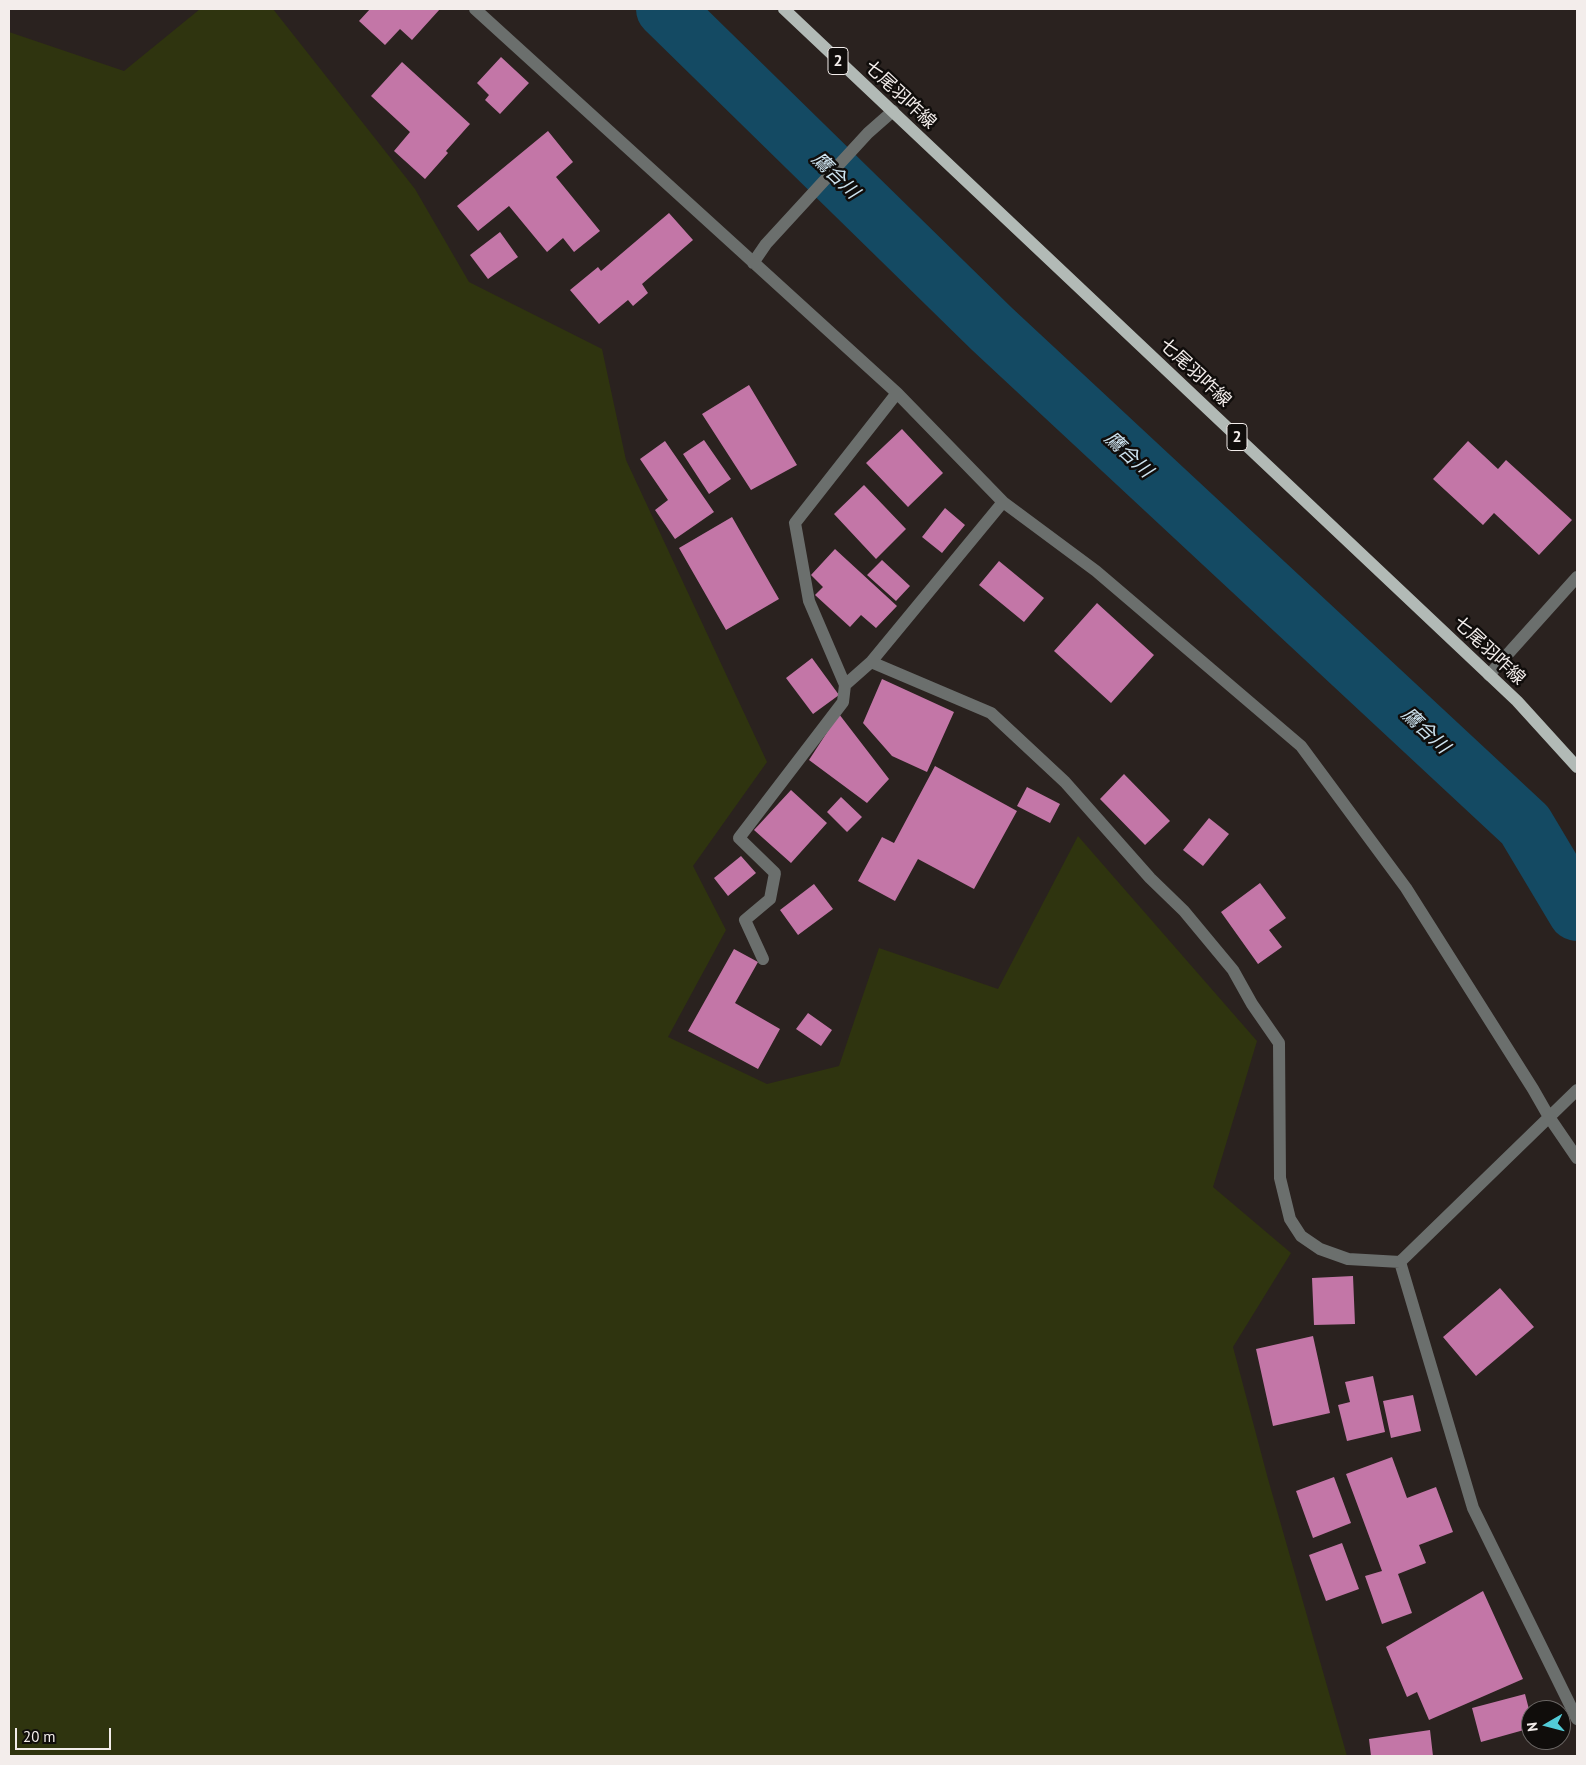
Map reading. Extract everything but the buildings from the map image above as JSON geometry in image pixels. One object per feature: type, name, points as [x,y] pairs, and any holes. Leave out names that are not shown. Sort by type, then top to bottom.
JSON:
[{"type":"main road","name":"七尾羽咋線","points":[[784,9],[1517,701],[1577,767]]},
{"type":"street","points":[[475,9],[897,393],[1003,502],[1096,571],[1301,746],[1406,888],[1533,1089],[1548,1117],[1577,1158]]},
{"type":"street","points":[[753,263],[766,244],[868,133],[893,111]]},
{"type":"street","points":[[763,959],[745,920],[770,899],[774,873],[739,838],[843,702],[845,685],[810,601],[795,522],[897,393]]},
{"type":"street","points":[[845,685],[871,662],[1003,502]]},
{"type":"street","points":[[1488,675],[1577,577]]},
{"type":"street","points":[[871,662],[991,714],[1065,782],[1150,878],[1184,911],[1233,970],[1252,1004],[1279,1043],[1280,1178],[1290,1219],[1301,1236],[1320,1249],[1348,1259],[1400,1262],[1577,1090]]},
{"type":"street","points":[[1400,1262],[1473,1508],[1577,1719]]},
{"type":"green space","points":[[200,9],[273,9],[415,189],[469,282],[602,349],[626,460],[767,762],[693,866],[726,930],[668,1037],[767,1084],[839,1066],[879,948],[998,989],[1078,836],[1257,1041],[1213,1187],[1291,1253],[1233,1347],[1268,1479],[1347,1756],[9,1756],[9,32],[124,71]]},
{"type":"waterway","name":"鷹合川","points":[[665,9],[992,329],[1525,825],[1577,912]]}]
